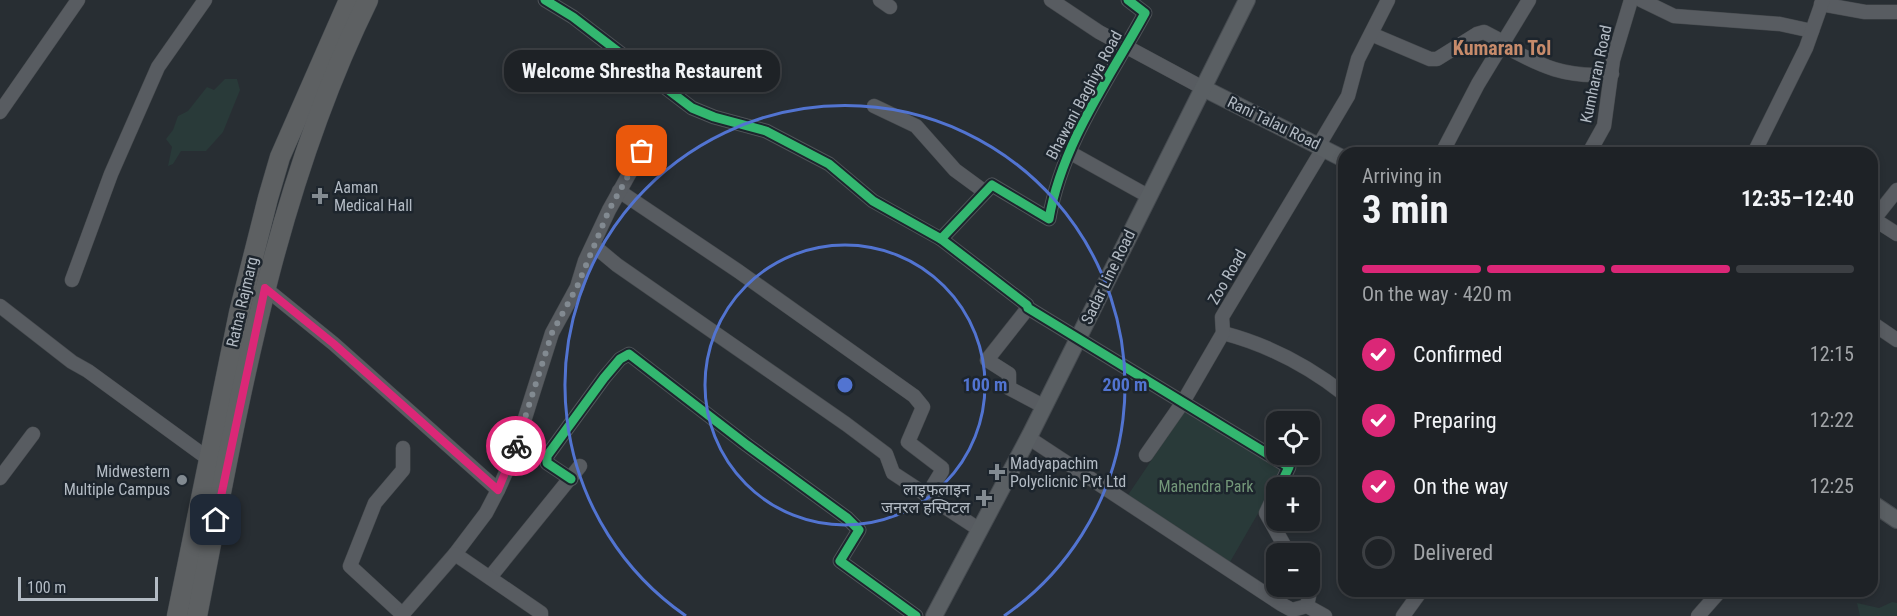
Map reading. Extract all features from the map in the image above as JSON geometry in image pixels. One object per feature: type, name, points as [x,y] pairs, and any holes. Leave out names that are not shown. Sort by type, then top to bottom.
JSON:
[{"type":"highway","name":"Ratna Rajmarg","points":[[177,616],[239,313],[280,157],[349,0]]},
{"type":"highway","name":"Ratna Rajmarg","points":[[197,616],[265,288],[320,107],[368,0]]},
{"type":"main road","name":"Sadar Line Road","points":[[934,616],[1029,438],[1203,88],[1241,2]]},
{"type":"main road","name":"Rani Talau Road","points":[[1203,88],[1338,155]]},
{"type":"main road","points":[[1878,508],[1897,520]]},
{"type":"street","points":[[0,112],[78,0]]},
{"type":"street","points":[[72,280],[111,174],[158,67],[205,0]]},
{"type":"street","points":[[545,0],[573,17],[692,108],[714,117],[766,130],[829,164],[873,201],[941,239],[1028,308],[1289,467],[1284,477]]},
{"type":"street","points":[[1051,0],[1126,47],[1203,88]]},
{"type":"street","name":"Bhawani Baghiya Road","points":[[985,192],[992,185],[1049,219],[1056,183],[1069,152],[1101,88],[1145,13],[1128,0]]},
{"type":"street","name":"Zoo Road","points":[[1146,455],[1183,402],[1223,333],[1222,317],[1322,146],[1348,96],[1358,59],[1388,0]]},
{"type":"street","points":[[1445,147],[1478,84],[1529,0]]},
{"type":"street","name":"Kumharan Road","points":[[1592,147],[1604,126],[1613,60],[1631,0]]},
{"type":"street","points":[[1641,0],[1674,16],[1780,24],[1812,31]]},
{"type":"street","points":[[1757,147],[1791,81],[1822,2],[1865,12],[1897,12]]},
{"type":"street","points":[[1371,34],[1430,59],[1437,59],[1484,32],[1536,64],[1566,73],[1591,77],[1612,74]]},
{"type":"street","points":[[874,106],[916,126],[956,170],[985,192],[941,239]]},
{"type":"street","points":[[403,448],[405,458],[403,470],[375,503],[350,566],[402,615],[455,554],[486,513],[498,490],[512,459],[552,333],[577,287],[593,245],[619,191],[642,151]]},
{"type":"street","points":[[1069,152],[1148,196]]},
{"type":"street","points":[[1878,213],[1897,190]]},
{"type":"street","points":[[619,191],[738,271],[914,396],[923,407],[908,442],[889,459]]},
{"type":"street","points":[[1878,222],[1897,234]]},
{"type":"street","points":[[593,245],[617,265],[846,424],[889,459],[893,473],[980,530]]},
{"type":"street","points":[[265,288],[334,344],[498,490]]},
{"type":"street","points":[[0,306],[72,362],[88,371],[210,460]]},
{"type":"street","points":[[1028,308],[987,360],[1009,375],[1009,388],[1044,406]]},
{"type":"street","points":[[1878,327],[1897,340]]},
{"type":"street","points":[[1223,333],[1249,340],[1304,364],[1338,390]]},
{"type":"street","points":[[571,479],[547,463],[547,456],[604,378],[620,359],[629,354],[847,518],[859,530],[840,561],[916,616]]},
{"type":"street","points":[[0,478],[33,434]]},
{"type":"street","points":[[1029,438],[1277,610],[1292,610],[1307,606],[1325,616]]},
{"type":"street","points":[[908,442],[942,468],[941,474],[928,494]]},
{"type":"street","points":[[491,576],[580,466]]},
{"type":"street","points":[[455,554],[491,576],[541,613],[541,616]]},
{"type":"street","points":[[1307,606],[1309,597]]},
{"type":"street","points":[[1403,616],[1417,597]]},
{"type":"street","points":[[1698,616],[1715,597]]},
{"type":"green space","points":[[225,79],[237,79],[240,90],[223,132],[206,151],[181,151],[173,164],[168,166],[172,147],[166,139],[173,130],[178,116],[188,111],[207,87],[214,90]]},
{"type":"green space","name":"Mahendra Park","points":[[1186,409],[1266,459],[1266,465],[1275,465],[1283,470],[1279,477],[1266,477],[1266,500],[1230,562],[1204,554],[1128,495]]},
{"type":"green space","points":[[1892,602],[1897,603],[1897,616],[1860,616],[1857,603],[1879,608]]},
{"type":"cycle path","points":[[545,0],[573,17],[692,108],[714,117],[766,131],[829,164],[873,201],[941,239],[1028,308],[1289,467],[1284,477]]},
{"type":"cycle path","points":[[941,239],[992,185],[1049,219],[1064,164],[1088,112],[1145,13],[1128,0]]},
{"type":"cycle path","points":[[571,479],[547,463],[547,456],[604,378],[620,359],[629,354],[847,518],[859,530],[840,561],[916,616]]},
{"type":"way so far","points":[[516,446],[552,333],[577,287],[585,261],[609,210],[642,151]]},
{"type":"place","name":"Welcome Shrestha Restaurent","points":[[642,151]]},
{"type":"place","name":"Aaman Medical Hall","points":[[320,196]]},
{"type":"place","name":"Madyapachim Polyclicnic Pvt Ltd","points":[[997,472]]},
{"type":"place","name":"Midwestern Multiple Campus","points":[[182,480]]},
{"type":"place","name":"लाइफलाइन जनरल हस्पिटल","points":[[984,498]]},
{"type":"district","name":"Kumaran Tol","points":[[1502,48]]},
{"type":"route","points":[[216,520],[265,288],[334,344],[498,490],[516,446]]}]
